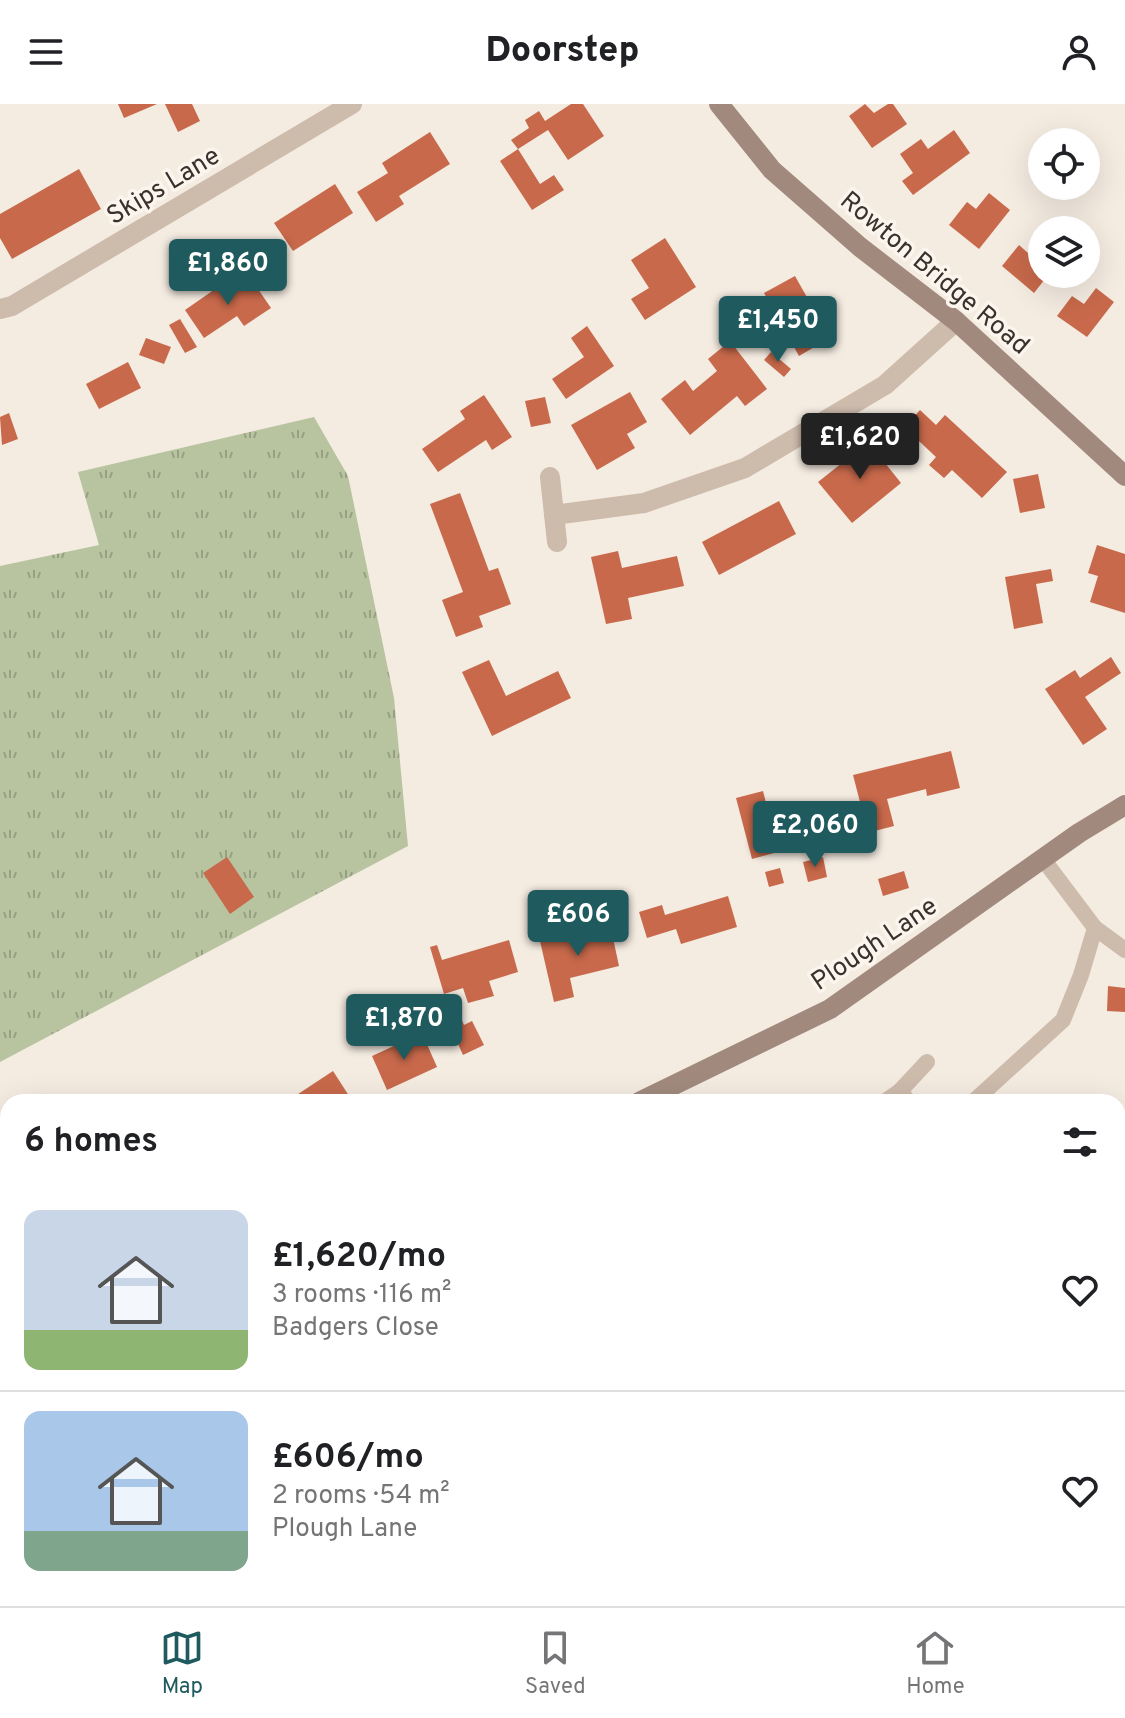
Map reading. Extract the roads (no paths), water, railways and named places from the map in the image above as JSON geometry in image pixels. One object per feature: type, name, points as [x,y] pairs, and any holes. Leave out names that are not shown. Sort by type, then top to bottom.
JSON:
[{"type":"street","name":"Skips Lane","points":[[0,309],[12,306],[154,224],[352,104]]},
{"type":"street","name":"Rowton Bridge Road","points":[[719,104],[772,170],[860,247],[956,321],[1125,476]]},
{"type":"street","points":[[554,515],[644,503],[745,468],[885,385],[956,321]]},
{"type":"street","points":[[550,477],[557,542]]},
{"type":"street","name":"Plough Lane","points":[[655,1094],[830,1009],[1079,833],[1125,805]]},
{"type":"lane","points":[[1043,859],[1095,928],[1125,950]]},
{"type":"lane","points":[[982,1094],[1063,1020],[1095,928]]},
{"type":"lane","points":[[906,1094],[927,1062]]}]
